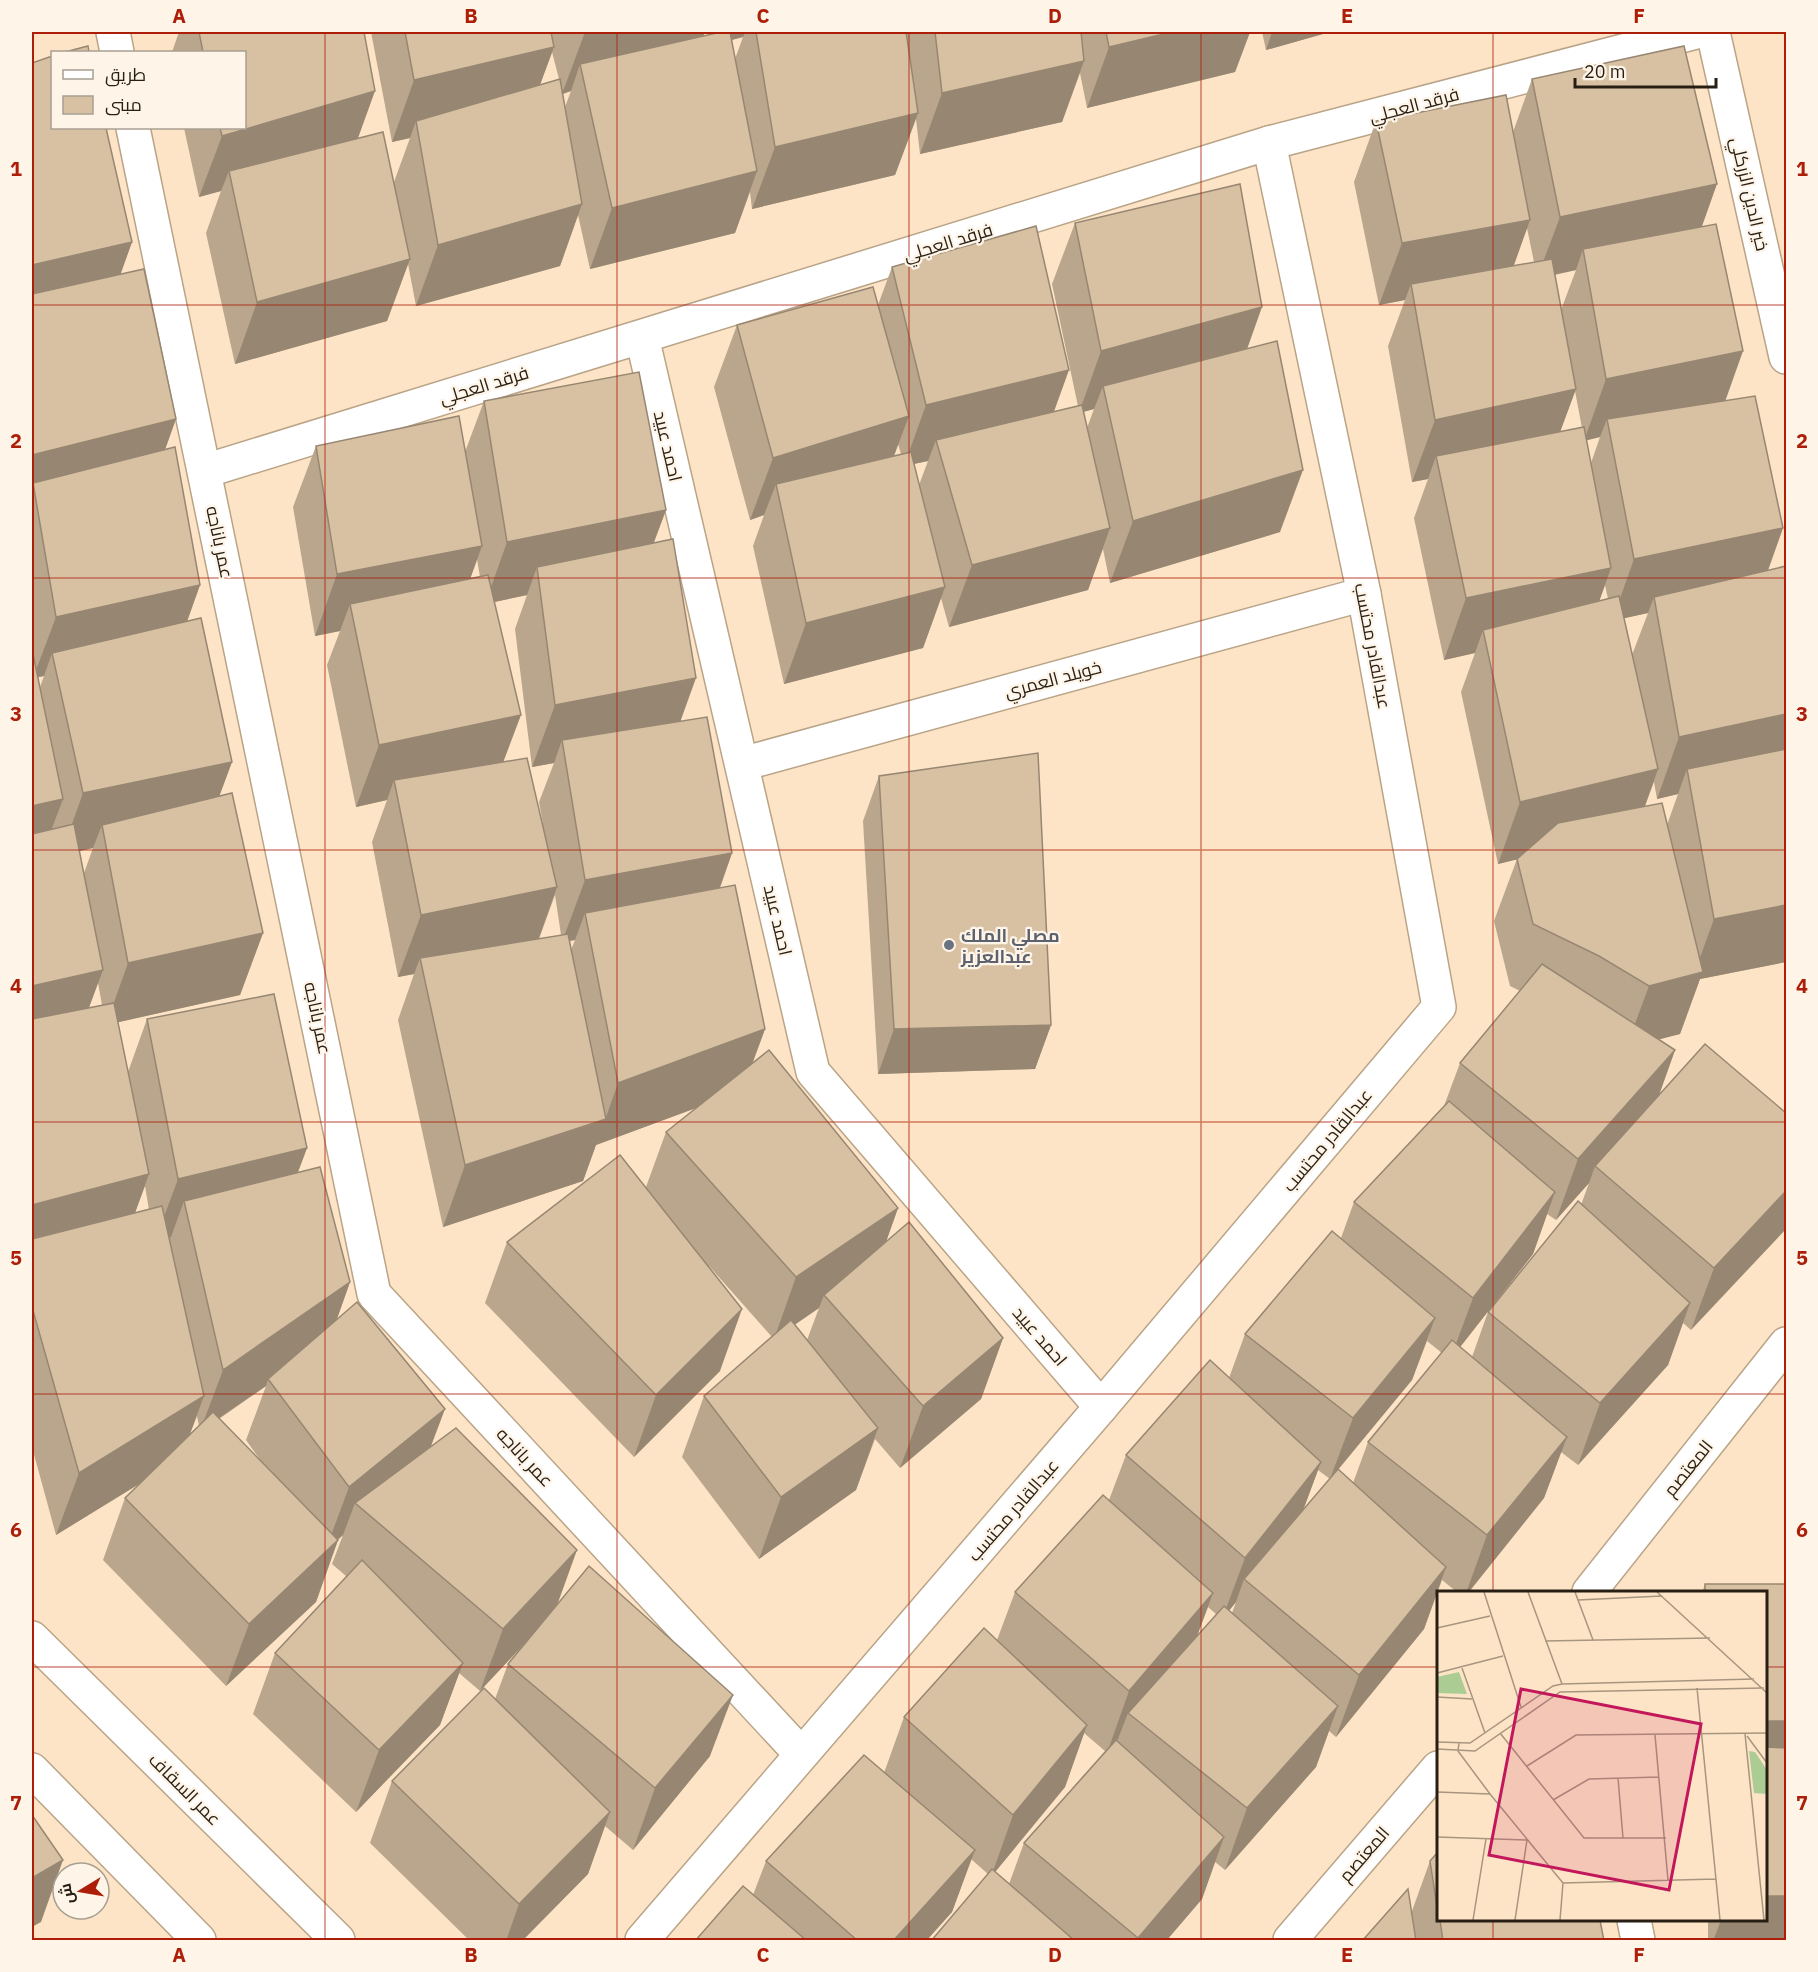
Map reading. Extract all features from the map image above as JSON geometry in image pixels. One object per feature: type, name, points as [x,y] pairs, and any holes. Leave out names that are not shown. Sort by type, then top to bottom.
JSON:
[{"type":"street","points":[[113,32],[117,51]]},
{"type":"street","name":"فرقد العجلي","points":[[205,471],[1269,143],[1696,32]]},
{"type":"street","name":"خير الدين الزركلي","points":[[1713,32],[1786,357]]},
{"type":"street","name":"عمر باناجه","points":[[133,129],[374,1294],[801,1754]]},
{"type":"street","name":"عبدالقادر محتسب","points":[[642,1941],[1101,1407],[1439,1007],[1364,594],[1269,143]]},
{"type":"street","name":"احمد عبيد","points":[[642,337],[813,1072],[1101,1407]]},
{"type":"street","name":"خويلد العمري","points":[[742,764],[1364,594]]},
{"type":"street","name":"المعتصم","points":[[1590,1591],[1786,1344]]},
{"type":"street","name":"عمر السقاف","points":[[32,1638],[338,1941]]},
{"type":"street","name":"المعتصم","points":[[1290,1941],[1437,1769]]},
{"type":"street","points":[[32,1770],[189,1938]]},
{"type":"street","points":[[1634,1921],[1638,1941]]},
{"type":"building","points":[[199,32],[364,32],[375,91],[246,129],[246,51],[203,51]]},
{"type":"building","points":[[405,32],[551,32],[554,47],[414,80]]},
{"type":"building","points":[[721,32],[730,32],[757,171],[612,208],[580,64]]},
{"type":"building","points":[[756,32],[906,32],[918,113],[775,147]]},
{"type":"building","points":[[935,32],[1081,32],[1084,61],[942,93]]},
{"type":"building","points":[[1106,32],[1172,32],[1109,47]]},
{"type":"building","points":[[88,46],[89,51],[69,51]]},
{"type":"building","points":[[1684,46],[1717,184],[1560,217],[1532,79]]},
{"type":"building","points":[[51,56],[51,129],[106,129],[132,242],[32,265],[32,63]]},
{"type":"building","points":[[560,79],[582,204],[438,245],[416,121]]},
{"type":"building","points":[[1506,95],[1530,220],[1402,243],[1376,121]]},
{"type":"building","points":[[220,129],[246,129],[222,136]]},
{"type":"building","points":[[383,132],[410,259],[257,302],[229,171]]},
{"type":"building","points":[[1240,184],[1262,307],[1101,351],[1075,223]]},
{"type":"building","points":[[1716,224],[1743,351],[1606,379],[1583,249]]},
{"type":"building","points":[[1036,226],[1069,370],[926,405],[892,267]]},
{"type":"building","points":[[1552,259],[1576,389],[1435,420],[1411,284]]},
{"type":"building","points":[[144,269],[176,419],[32,455],[32,294]]},
{"type":"building","points":[[873,287],[909,416],[773,458],[737,325]]},
{"type":"building","points":[[1277,341],[1303,470],[1133,521],[1103,386]]},
{"type":"building","points":[[639,372],[666,510],[507,542],[484,401]]},
{"type":"building","points":[[1755,396],[1783,528],[1634,559],[1607,419]]},
{"type":"building","points":[[1082,405],[1110,528],[972,565],[936,440]]},
{"type":"building","points":[[459,416],[482,546],[337,574],[316,446]]},
{"type":"building","points":[[1584,427],[1611,568],[1466,598],[1436,456]]},
{"type":"building","points":[[175,447],[200,585],[56,617],[33,483]]},
{"type":"building","points":[[911,452],[945,587],[806,623],[776,484]]},
{"type":"building","points":[[673,539],[696,678],[555,705],[537,567]]},
{"type":"building","points":[[1786,566],[1786,714],[1679,737],[1654,597]]},
{"type":"building","points":[[488,575],[521,715],[379,745],[350,604]]},
{"type":"building","points":[[1619,596],[1658,769],[1520,802],[1483,630]]},
{"type":"building","points":[[201,618],[232,762],[83,793],[52,653]]},
{"type":"building","points":[[32,654],[63,799],[32,806]]},
{"type":"building","points":[[707,717],[732,853],[585,880],[562,740]]},
{"type":"building","points":[[1786,749],[1786,905],[1714,919],[1687,769]]},
{"type":"building","name":"مصلي الملك عبدالعزيز","points":[[1038,753],[1051,1025],[894,1029],[879,776]]},
{"type":"building","points":[[527,758],[557,887],[421,915],[394,780]]},
{"type":"building","points":[[232,793],[263,933],[128,963],[102,825]]},
{"type":"building","points":[[1662,803],[1703,972],[1649,986],[1599,956],[1533,924],[1517,859],[1558,823]]},
{"type":"building","points":[[74,824],[103,970],[32,986],[32,834]]},
{"type":"building","points":[[735,885],[765,1029],[618,1083],[585,913]]},
{"type":"building","points":[[568,934],[606,1119],[465,1165],[420,958]]},
{"type":"building","points":[[1542,964],[1675,1050],[1578,1159],[1460,1063]]},
{"type":"building","points":[[274,994],[307,1148],[178,1179],[147,1019]]},
{"type":"building","points":[[114,1003],[149,1174],[32,1205],[32,1019]]},
{"type":"building","points":[[1705,1044],[1786,1113],[1786,1191],[1714,1268],[1595,1166]]},
{"type":"building","points":[[769,1050],[898,1208],[796,1277],[666,1132]]},
{"type":"building","points":[[1449,1101],[1555,1192],[1473,1298],[1354,1202]]},
{"type":"building","points":[[620,1155],[742,1309],[656,1395],[507,1242]]},
{"type":"building","points":[[320,1167],[350,1282],[223,1370],[184,1201]]},
{"type":"building","points":[[1578,1201],[1690,1303],[1600,1403],[1488,1312]]},
{"type":"building","points":[[162,1206],[204,1396],[79,1473],[32,1307],[32,1239]]},
{"type":"building","points":[[909,1222],[1003,1338],[923,1406],[824,1295]]},
{"type":"building","points":[[1332,1231],[1435,1318],[1353,1418],[1245,1334]]},
{"type":"building","points":[[357,1302],[445,1409],[349,1487],[268,1379]]},
{"type":"building","points":[[791,1320],[878,1428],[781,1497],[704,1396]]},
{"type":"building","points":[[1452,1340],[1567,1437],[1487,1535],[1368,1442]]},
{"type":"building","points":[[1210,1360],[1321,1462],[1245,1558],[1126,1455]]},
{"type":"building","points":[[213,1412],[338,1540],[249,1624],[125,1498]]},
{"type":"building","points":[[456,1428],[577,1550],[503,1629],[355,1503]]},
{"type":"building","points":[[1338,1469],[1446,1567],[1359,1675],[1244,1579]]},
{"type":"building","points":[[1103,1495],[1213,1593],[1129,1691],[1015,1592]]},
{"type":"building","points":[[362,1560],[463,1663],[379,1750],[275,1653]]},
{"type":"building","points":[[589,1566],[733,1695],[655,1788],[508,1664]]},
{"type":"building","points":[[1705,1584],[1786,1584],[1786,1721],[1767,1721],[1767,1591],[1705,1591]]},
{"type":"building","points":[[1224,1606],[1338,1706],[1247,1808],[1128,1713]]},
{"type":"building","points":[[984,1628],[1087,1725],[1013,1815],[904,1717]]},
{"type":"building","points":[[484,1688],[610,1812],[519,1904],[392,1781]]},
{"type":"building","points":[[1116,1740],[1224,1837],[1138,1938],[1024,1843]]},
{"type":"building","points":[[1767,1747],[1786,1748],[1786,1896],[1767,1896]]},
{"type":"building","points":[[864,1755],[975,1850],[893,1941],[858,1941],[766,1861]]},
{"type":"building","points":[[32,1815],[63,1860],[51,1861],[51,1867],[32,1878]]},
{"type":"building","points":[[1437,1853],[1437,1906],[1430,1861]]},
{"type":"building","points":[[992,1869],[1075,1941],[931,1941]]},
{"type":"building","points":[[743,1886],[807,1941],[695,1941]]},
{"type":"building","points":[[1408,1889],[1416,1941],[1362,1941]]},
{"type":"building","points":[[1440,1921],[1600,1921],[1604,1941],[1443,1941]]},
{"type":"place","name":"مصلي الملك عبدالعزيز","points":[[949,945]]}]
